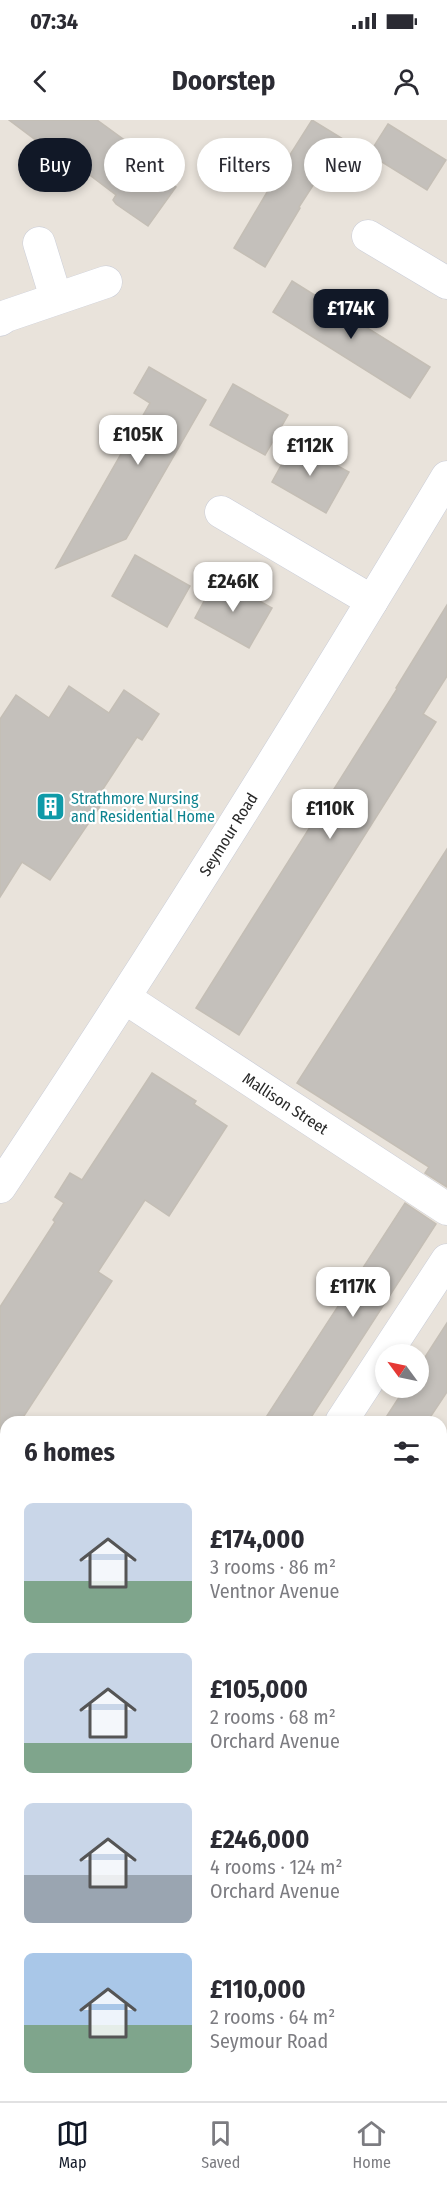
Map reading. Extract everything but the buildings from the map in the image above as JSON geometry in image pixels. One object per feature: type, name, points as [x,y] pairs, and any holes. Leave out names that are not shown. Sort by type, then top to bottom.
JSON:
[{"type":"street","points":[[368,236],[447,284]]},
{"type":"street","points":[[39,243],[56,298]]},
{"type":"street","points":[[0,321],[6,316],[105,282]]},
{"type":"street","name":"Seymour Road","points":[[4,1172],[125,998],[447,477]]},
{"type":"street","points":[[221,512],[372,601]]},
{"type":"street","name":"Mallison Street","points":[[125,998],[447,1209]]},
{"type":"street","points":[[345,1416],[447,1260]]},
{"type":"place","name":"Strathmore Nursing and Residential Home","points":[[50,807]]}]
